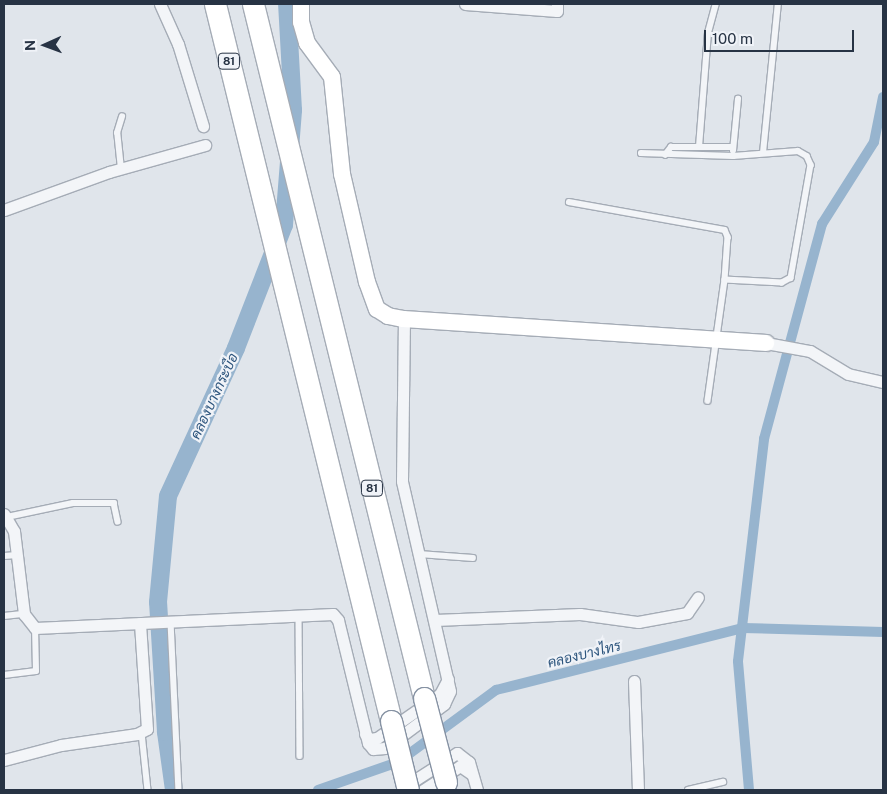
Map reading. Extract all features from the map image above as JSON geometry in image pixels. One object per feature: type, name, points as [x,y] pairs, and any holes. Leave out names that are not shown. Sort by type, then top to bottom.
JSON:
[{"type":"highway","name":"81","points":[[215,4],[408,790]]},
{"type":"highway","name":"81","points":[[255,12],[319,278],[447,786]]},
{"type":"street","points":[[160,4],[178,44],[203,126]]},
{"type":"street","points":[[301,4],[301,22],[307,43],[332,77],[342,174],[372,298],[377,309],[388,316],[404,319],[766,343],[810,351],[848,374],[883,382]]},
{"type":"street","points":[[465,4],[557,10],[557,4]]},
{"type":"street","points":[[4,210],[120,169],[205,144]]},
{"type":"street","points":[[5,516],[14,531],[24,614],[36,628],[329,613],[338,620],[365,734],[369,739],[377,738],[440,694],[447,686],[448,675],[402,481],[404,319]]},
{"type":"street","points":[[435,620],[580,614],[638,622],[687,613],[698,596]]},
{"type":"street","points":[[4,760],[61,745],[142,733],[147,729],[144,623]]},
{"type":"street","points":[[634,682],[638,790]]},
{"type":"street","points":[[400,790],[457,753],[466,759],[477,790]]},
{"type":"street","points":[[423,790],[460,766],[473,775]]},
{"type":"lane","points":[[699,147],[708,33],[716,4]]},
{"type":"lane","points":[[763,153],[778,4]]},
{"type":"lane","points":[[733,156],[738,99]]},
{"type":"lane","points":[[120,169],[117,133],[122,117]]},
{"type":"lane","points":[[665,155],[671,147],[733,147]]},
{"type":"lane","points":[[642,153],[733,156],[798,151],[807,156],[810,164],[791,278],[782,283],[725,280]]},
{"type":"lane","points":[[569,202],[720,226],[728,237],[725,280],[715,340],[708,401]]},
{"type":"lane","points":[[5,516],[73,503],[114,503],[118,522]]},
{"type":"lane","points":[[419,554],[473,558]]},
{"type":"lane","points":[[4,556],[17,555]]},
{"type":"lane","points":[[4,616],[24,614]]},
{"type":"lane","points":[[300,614],[300,756]]},
{"type":"lane","points":[[168,622],[179,790]]},
{"type":"lane","points":[[4,675],[36,671],[36,628]]},
{"type":"lane","points":[[142,733],[148,790]]},
{"type":"lane","points":[[688,790],[723,782]]},
{"type":"waterway","name":"คลองบางกระบือ","points":[[174,790],[166,732],[158,602],[168,496],[236,348],[284,225],[293,110],[287,4]]},
{"type":"waterway","points":[[749,790],[738,661],[764,439],[822,224],[874,142],[883,97]]},
{"type":"waterway","name":"คลองบางไทร","points":[[318,790],[398,762],[496,690],[743,628],[883,632]]}]
